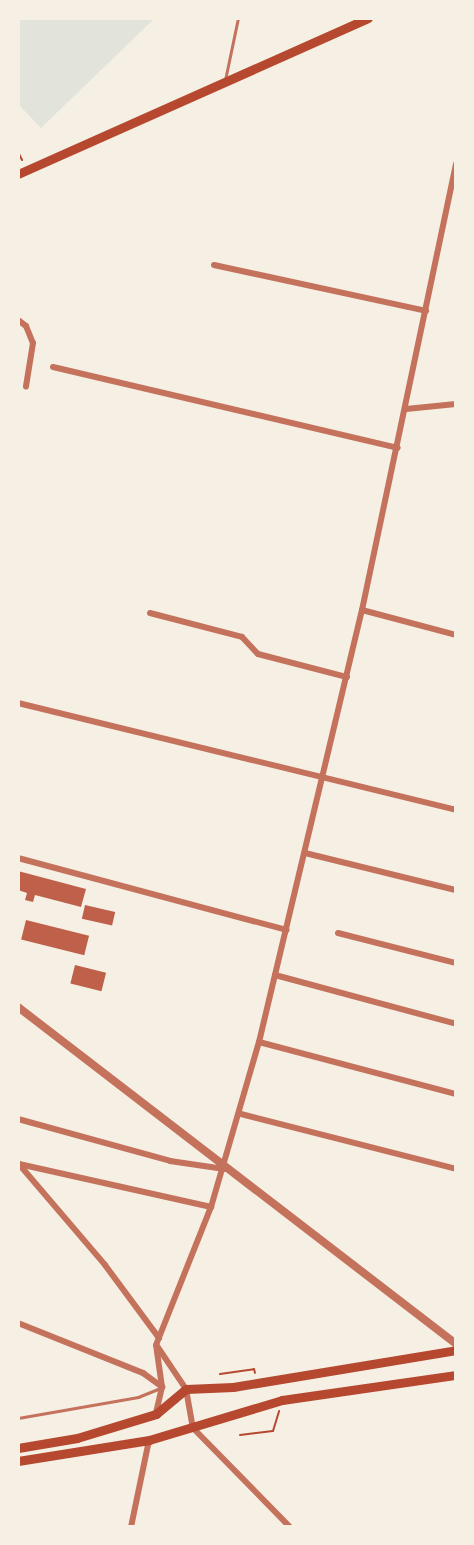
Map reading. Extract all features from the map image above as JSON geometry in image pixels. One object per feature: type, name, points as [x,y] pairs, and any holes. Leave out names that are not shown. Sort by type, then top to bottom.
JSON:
[{"type":"main road","points":[[18,174],[368,18]]},
{"type":"main road","points":[[18,1448],[76,1438],[156,1414],[186,1389],[233,1387],[456,1350]]},
{"type":"main road","points":[[18,1461],[149,1440],[282,1400],[456,1375]]},
{"type":"street","points":[[156,1414],[162,1387],[156,1345],[211,1207],[241,1114],[362,610],[398,448],[456,164]]},
{"type":"street","points":[[214,265],[426,311]]},
{"type":"street","points":[[18,320],[33,344],[26,387]]},
{"type":"street","points":[[53,368],[398,448]]},
{"type":"street","points":[[406,409],[456,404]]},
{"type":"street","points":[[362,610],[456,635]]},
{"type":"street","points":[[150,613],[242,637],[258,654],[346,677]]},
{"type":"street","points":[[18,703],[456,810]]},
{"type":"street","points":[[305,853],[456,890]]},
{"type":"street","points":[[18,858],[287,930]]},
{"type":"street","points":[[338,933],[456,963]]},
{"type":"street","points":[[275,975],[456,1024]]},
{"type":"street","points":[[18,1007],[224,1168],[456,1344]]},
{"type":"street","points":[[259,1042],[456,1094]]},
{"type":"street","points":[[241,1114],[456,1169]]},
{"type":"street","points":[[18,1119],[170,1161],[224,1168]]},
{"type":"street","points":[[18,1164],[211,1207]]},
{"type":"street","points":[[18,1164],[160,1335],[156,1345]]},
{"type":"street","points":[[18,1323],[143,1373],[162,1387]]},
{"type":"street","points":[[156,1345],[186,1389],[193,1428],[290,1527]]},
{"type":"street","points":[[131,1527],[149,1440]]},
{"type":"lane","points":[[224,84],[238,18]]},
{"type":"lane","points":[[18,1418],[138,1397],[162,1387]]},
{"type":"path","points":[[220,1374],[254,1369]]},
{"type":"path","points":[[240,1435],[273,1431],[282,1400]]},
{"type":"shaded area","points":[[18,18],[155,18],[41,128],[18,104]]},
{"type":"building","points":[[18,871],[86,889],[81,907],[35,895],[33,902],[25,900],[27,893],[18,890]]},
{"type":"building","points":[[85,905],[115,912],[112,926],[82,919]]},
{"type":"building","points":[[26,920],[89,936],[84,955],[21,939]]},
{"type":"building","points":[[75,965],[106,973],[101,991],[70,983]]}]
